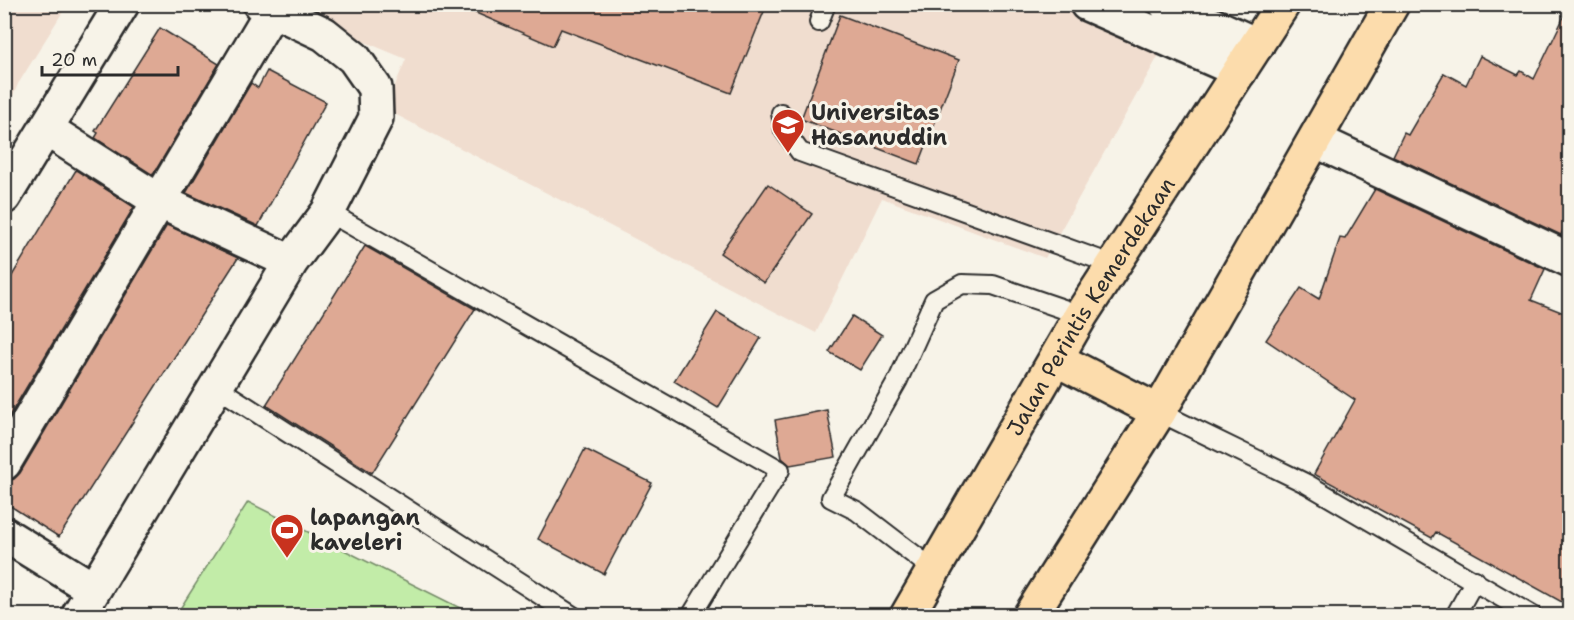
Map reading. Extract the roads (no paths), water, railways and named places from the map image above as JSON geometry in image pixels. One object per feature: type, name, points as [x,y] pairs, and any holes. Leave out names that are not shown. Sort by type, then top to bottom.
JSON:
[{"type":"highway","name":"Jalan Perintis Kemerdekaan","points":[[907,615],[1082,315],[1283,4]]},
{"type":"highway","points":[[1029,615],[1159,412],[1392,4]]},
{"type":"highway","points":[[1056,359],[1159,412]]},
{"type":"street","points":[[4,197],[48,130],[122,4]]},
{"type":"street","points":[[1087,4],[1248,58]]},
{"type":"street","points":[[1166,4],[1248,58]]},
{"type":"street","points":[[4,463],[159,201],[266,7],[324,34],[354,58],[375,88],[376,118],[328,212],[291,262],[85,602],[4,534]]},
{"type":"street","points":[[48,130],[159,201],[291,262]]},
{"type":"street","points":[[1315,140],[1569,260]]},
{"type":"lane","points":[[819,22],[826,4]]},
{"type":"lane","points":[[781,113],[784,130],[800,152],[1114,265]]},
{"type":"lane","points":[[328,212],[780,470],[691,615]]},
{"type":"lane","points":[[934,570],[857,512],[831,498],[898,380],[934,300],[962,284],[993,285],[1082,315]]},
{"type":"lane","points":[[215,386],[573,615]]},
{"type":"lane","points":[[1159,412],[1307,484],[1533,615]]},
{"type":"lane","points":[[1455,615],[1475,580]]},
{"type":"place","name":"Universitas Hasanuddin","points":[[788,154]]},
{"type":"place","name":"lapangan kaveleri","points":[[287,559]]}]
